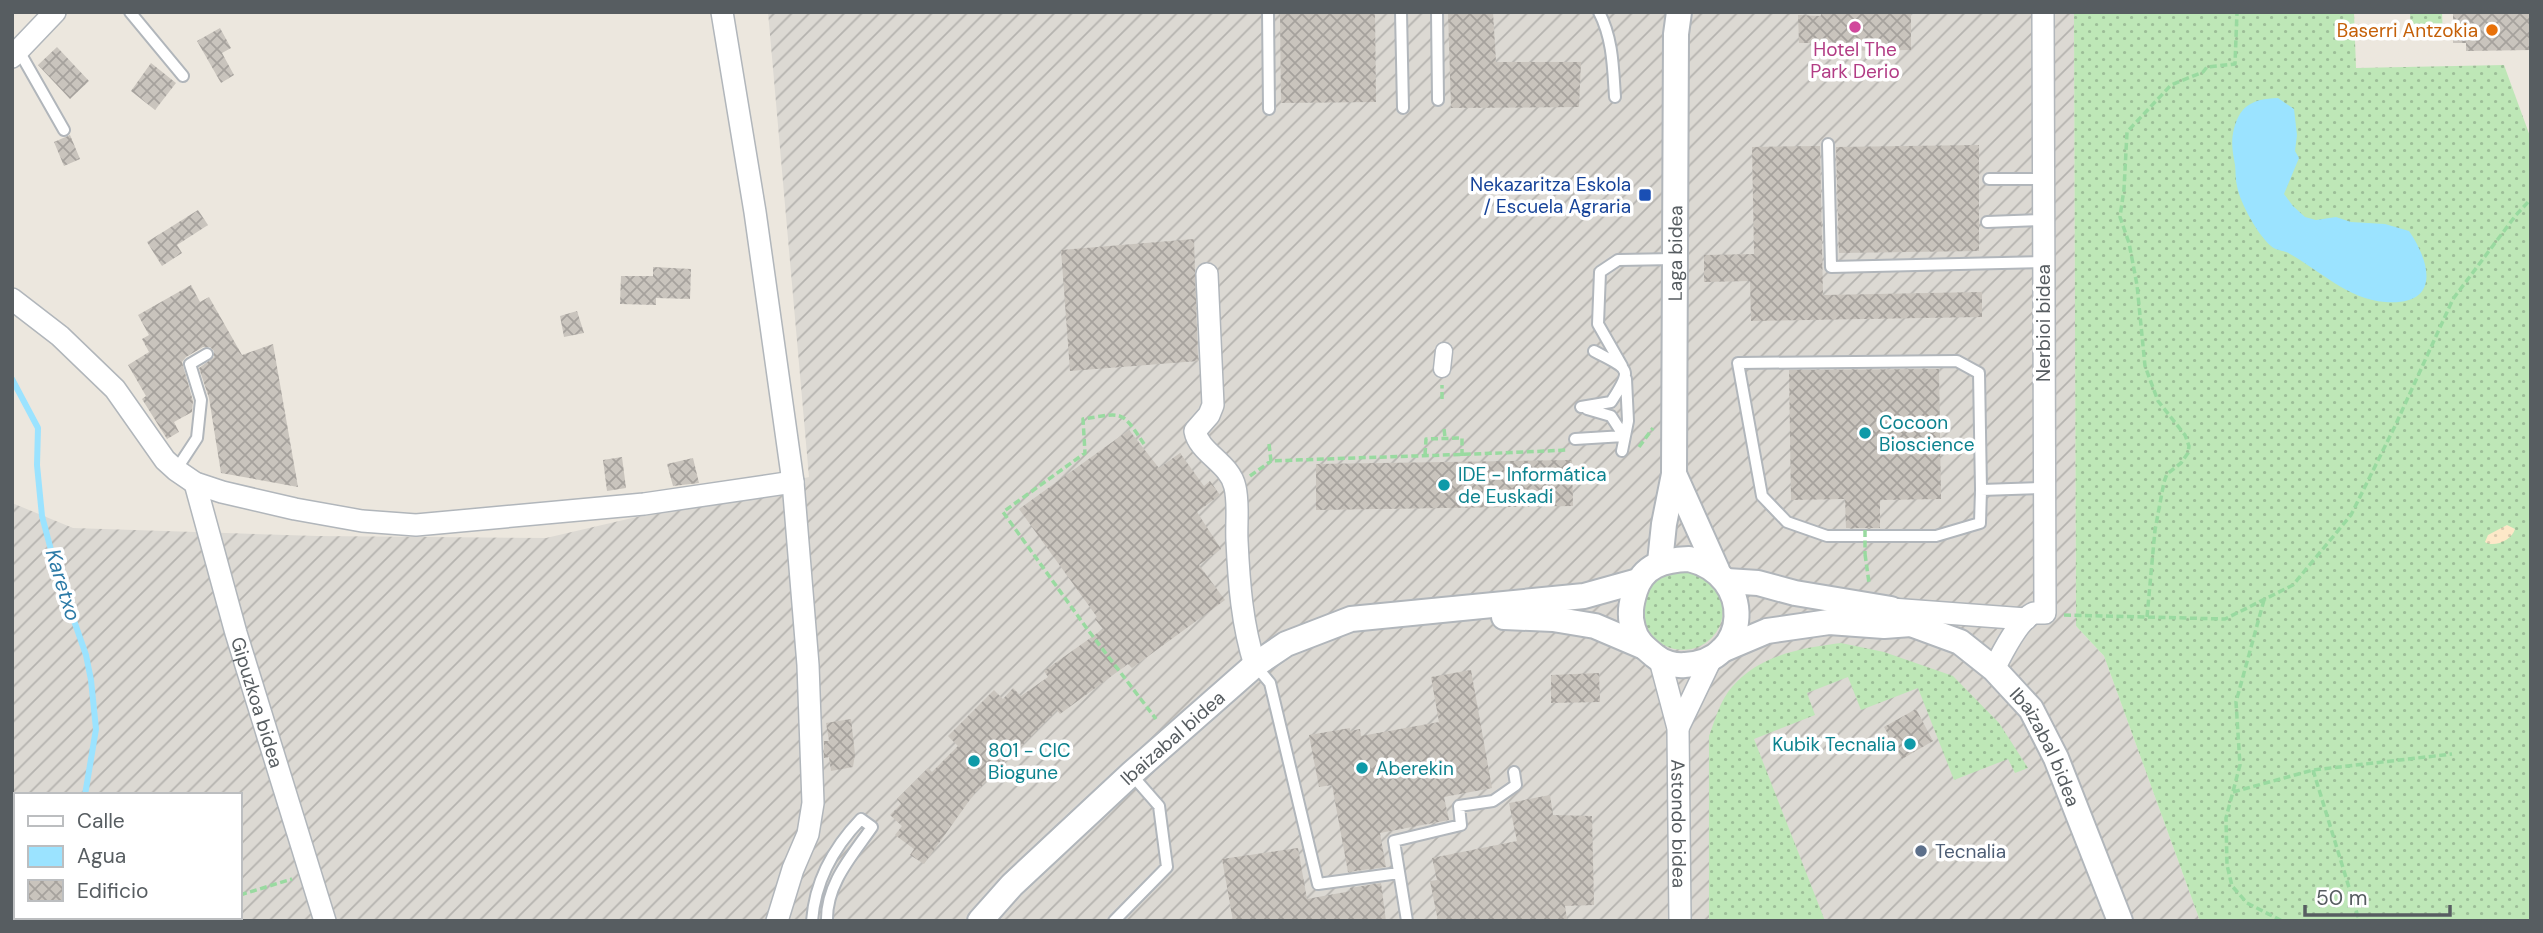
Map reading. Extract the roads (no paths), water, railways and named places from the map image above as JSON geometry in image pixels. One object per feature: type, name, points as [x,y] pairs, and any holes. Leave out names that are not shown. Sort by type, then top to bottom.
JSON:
[{"type":"street","points":[[15,54],[55,12]]},
{"type":"street","points":[[722,12],[755,212],[793,482],[807,665],[813,803],[808,834],[776,921]]},
{"type":"street","name":"Nerbioi bidea","points":[[2036,616],[2043,488],[2043,12]]},
{"type":"street","name":"Laga bidea","points":[[1660,562],[1674,474],[1675,19]]},
{"type":"street","points":[[1207,274],[1213,405],[1209,415],[1195,431],[1196,439],[1222,463],[1235,486],[1238,571],[1247,641],[1255,665]]},
{"type":"street","points":[[12,299],[60,335],[116,389],[165,460],[195,483],[222,492],[362,521],[416,525],[644,505],[793,482]]},
{"type":"street","points":[[1442,369],[1444,351]]},
{"type":"street","name":"Laga bidea","points":[[1674,474],[1722,575]]},
{"type":"street","name":"Gipuzkoa bidea","points":[[195,483],[240,644],[325,921]]},
{"type":"street","points":[[1689,559],[1703,562],[1722,575],[1736,600],[1737,622],[1731,637],[1716,654],[1695,665],[1679,666],[1651,653],[1634,631],[1630,617],[1631,602],[1638,581],[1647,570],[1660,562],[1689,559]]},
{"type":"street","name":"Ibaizabal bidea","points":[[1722,575],[1796,593],[1891,609],[1911,624],[1960,642],[1994,669],[2031,709],[2056,758],[2120,921]]},
{"type":"street","name":"Ibaizabal bidea","points":[[981,921],[1012,886],[1131,774],[1255,665],[1286,644],[1351,619],[1398,612],[1584,596],[1638,581]]},
{"type":"street","points":[[1891,609],[2036,616]]},
{"type":"street","name":"Ibaizabal bidea","points":[[1398,612],[1553,619],[1595,626],[1651,653]]},
{"type":"street","points":[[1994,669],[2008,644],[2036,616]]},
{"type":"street","name":"Ibaizabal bidea","points":[[1716,654],[1767,631],[1829,622],[1884,626],[1911,624]]},
{"type":"street","name":"Astondo bidea","points":[[1651,653],[1678,728],[1680,921]]},
{"type":"street","name":"Astondo bidea","points":[[1678,728],[1716,654]]},
{"type":"lane","points":[[130,12],[183,76]]},
{"type":"lane","points":[[1268,12],[1269,108]]},
{"type":"lane","points":[[1401,12],[1403,108]]},
{"type":"lane","points":[[1437,12],[1438,100]]},
{"type":"lane","points":[[1599,12],[1607,28],[1615,97]]},
{"type":"lane","points":[[15,54],[50,96],[64,130]]},
{"type":"lane","points":[[1828,144],[1831,267],[2043,262]]},
{"type":"lane","points":[[1989,179],[2043,179]]},
{"type":"lane","points":[[1987,222],[2043,220]]},
{"type":"lane","points":[[1622,452],[1628,421],[1627,373],[1598,324],[1600,272],[1618,260],[1675,259]]},
{"type":"lane","points":[[1594,351],[1622,366]]},
{"type":"lane","points":[[176,470],[197,439],[201,400],[190,364],[208,354]]},
{"type":"lane","points":[[1957,361],[1979,373],[1981,491],[1980,523],[1936,536],[1827,536],[1787,522],[1762,496],[1738,363],[1957,361]]},
{"type":"lane","points":[[1624,436],[1611,416],[1581,407],[1611,402],[1626,379]]},
{"type":"lane","points":[[1575,444],[1624,436]]},
{"type":"lane","points":[[1981,491],[2043,488]]},
{"type":"lane","points":[[1255,665],[1270,683],[1318,884],[1399,873]]},
{"type":"lane","points":[[1407,921],[1394,841],[1461,825],[1459,807],[1493,801],[1516,785],[1514,772]]},
{"type":"lane","points":[[1114,921],[1167,867],[1159,806],[1131,774]]},
{"type":"lane","points":[[812,921],[814,897],[826,868],[842,839],[860,819],[872,827],[837,877],[827,909],[827,921]]},
{"type":"water","points":[[2278,98],[2294,109],[2297,135],[2295,151],[2299,158],[2284,194],[2305,217],[2316,220],[2336,217],[2351,222],[2385,224],[2409,231],[2417,243],[2426,269],[2423,290],[2415,297],[2385,302],[2359,296],[2290,254],[2273,248],[2255,227],[2239,193],[2232,137],[2243,110],[2253,102]]},
{"type":"waterway","name":"Karetxo","points":[[12,379],[38,428],[37,465],[42,516],[56,569],[86,655],[91,680],[96,729],[85,793]]},
{"type":"place","name":"Hotel The Park Derio","points":[[1855,27]]},
{"type":"place","name":"Baserri Antzokia","points":[[2492,30]]},
{"type":"place","name":"Nekazaritza Eskola / Escuela Agraria","points":[[1645,195]]},
{"type":"place","name":"Cocoon Bioscience","points":[[1865,433]]},
{"type":"place","name":"IDE - Informática de Euskadi","points":[[1444,485]]},
{"type":"place","name":"Kubik Tecnalia","points":[[1910,744]]},
{"type":"place","name":"801 - CIC Biogune","points":[[974,761]]},
{"type":"place","name":"Aberekin","points":[[1362,768]]},
{"type":"place","name":"Tecnalia","points":[[1921,851]]}]
